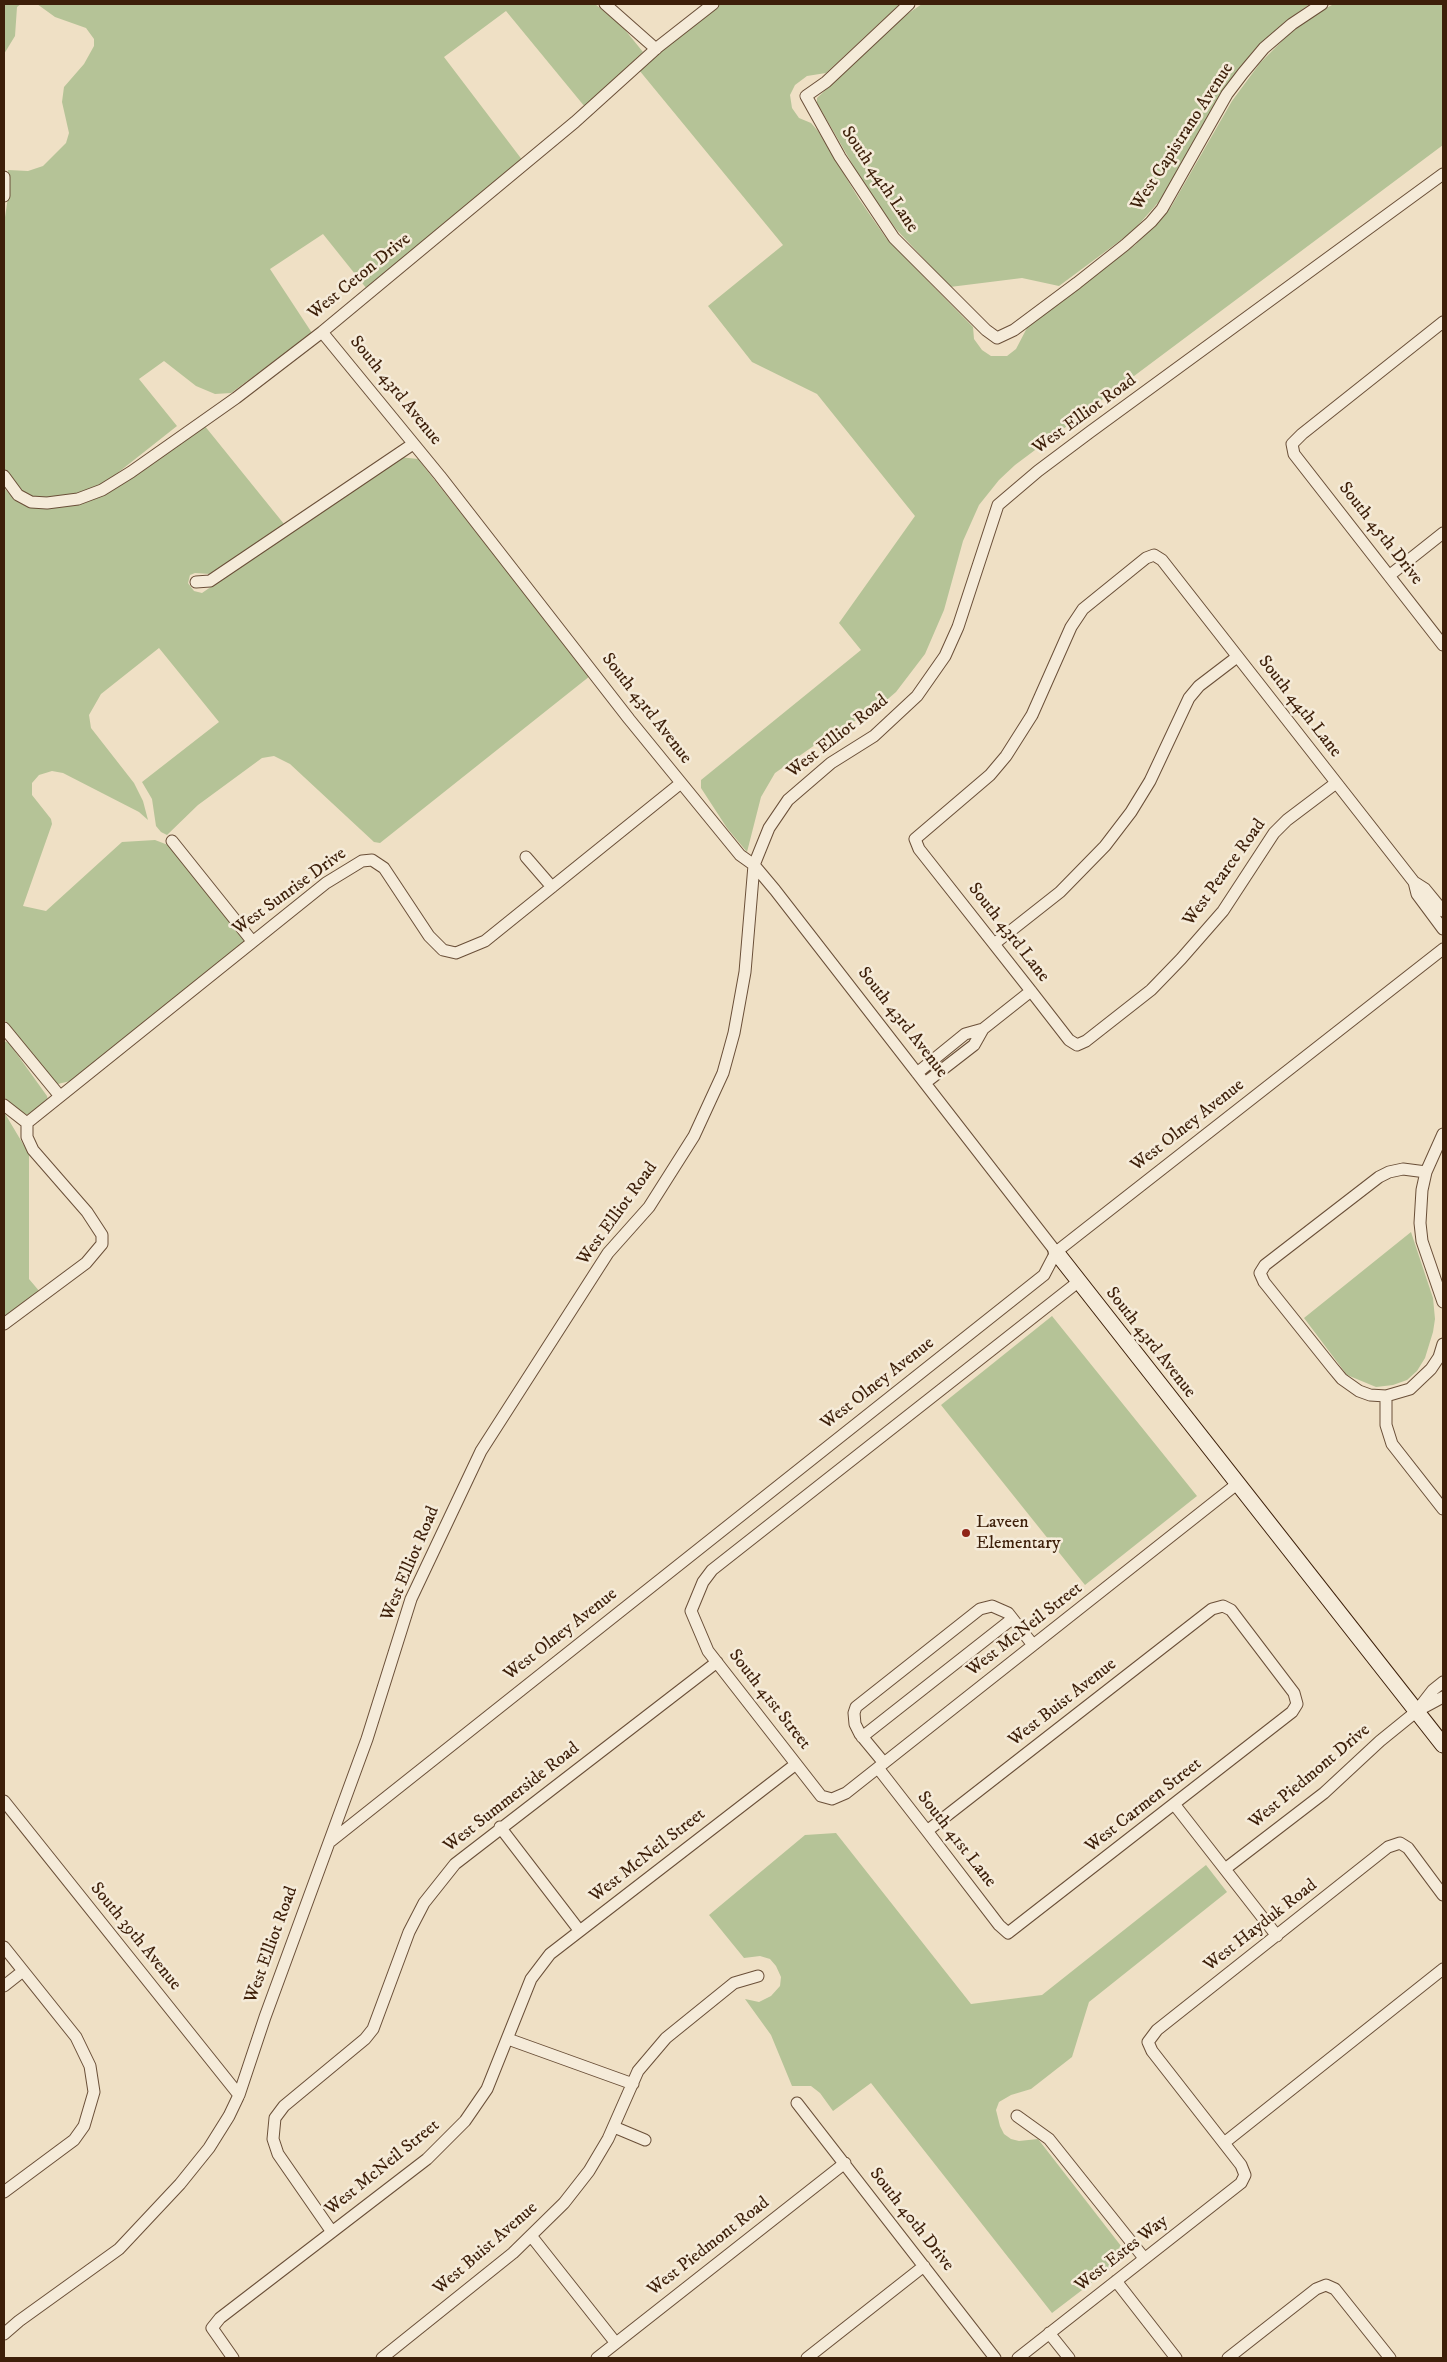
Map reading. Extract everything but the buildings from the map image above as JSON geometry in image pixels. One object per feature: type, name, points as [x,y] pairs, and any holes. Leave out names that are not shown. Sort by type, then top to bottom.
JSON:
[{"type":"street","points":[[605,4],[656,49]]},
{"type":"street","name":"West Ceton Drive","points":[[4,476],[18,495],[31,502],[78,499],[102,490],[236,398],[322,332],[575,122],[656,49],[713,4]]},
{"type":"street","name":"South 44th Lane","points":[[909,4],[826,82],[806,96],[840,157],[894,238],[947,292],[997,338]]},
{"type":"street","name":"West Capistrano Avenue","points":[[997,338],[1014,330],[1077,284],[1125,246],[1162,209],[1227,94],[1264,48],[1292,24],[1322,4]]},
{"type":"street","name":"West Elliot Road","points":[[4,2334],[19,2321],[119,2250],[180,2184],[209,2148],[229,2116],[239,2095],[264,2017],[367,1739],[411,1599],[481,1451],[608,1253],[649,1207],[694,1136],[723,1073],[734,1033],[745,972],[754,865],[769,828],[788,800],[831,763],[874,736],[917,696],[945,656],[958,627],[998,505],[1038,471],[1090,432],[1443,174]]},
{"type":"street","points":[[4,177],[4,196]]},
{"type":"street","name":"South 45th Drive","points":[[1443,322],[1292,444],[1294,454],[1443,645]]},
{"type":"street","name":"South 43rd Avenue","points":[[322,332],[681,783],[740,855],[754,865],[1078,1282],[1443,1744]]},
{"type":"street","points":[[196,582],[210,581],[413,444]]},
{"type":"street","points":[[1390,575],[1443,533]]},
{"type":"street","name":"South 44th Lane","points":[[915,839],[990,776],[1006,756],[1032,715],[1071,627],[1083,609],[1146,558],[1154,555],[1162,560],[1414,882],[1425,889],[1437,909],[1443,929]]},
{"type":"street","points":[[994,944],[1060,892],[1105,846],[1131,812],[1150,781],[1189,698],[1200,686],[1237,657]]},
{"type":"street","name":"West Sunrise Drive","points":[[27,1123],[326,883],[362,861],[372,860],[384,868],[429,936],[443,950],[456,953],[485,941],[681,783]]},
{"type":"street","name":"West Pearce Road","points":[[1077,1045],[1151,990],[1223,911],[1274,833],[1287,820],[1336,783]]},
{"type":"street","name":"South 43rd Lane","points":[[915,839],[919,848],[1069,1040],[1077,1045]]},
{"type":"street","points":[[172,841],[252,941]]},
{"type":"street","points":[[526,857],[552,887]]},
{"type":"street","name":"West Olney Avenue","points":[[329,1842],[1044,1275],[1056,1252],[1443,949]]},
{"type":"street","points":[[917,1073],[965,1034],[983,1028],[1031,991]]},
{"type":"street","points":[[4,1028],[60,1095]]},
{"type":"street","points":[[924,1083],[974,1045],[983,1028]]},
{"type":"street","points":[[950,1046],[959,1056]]},
{"type":"street","points":[[4,1105],[27,1123],[27,1137],[33,1150],[88,1212],[102,1234],[102,1244],[86,1264],[4,1324]]},
{"type":"street","points":[[1443,1134],[1426,1172],[1420,1205],[1422,1241],[1443,1302]]},
{"type":"street","points":[[1426,1172],[1402,1169],[1379,1177],[1265,1265],[1260,1273],[1264,1282],[1342,1379],[1359,1391],[1370,1395],[1386,1396],[1410,1389],[1421,1380],[1439,1357],[1443,1344]]},
{"type":"street","name":"South 41st Street","points":[[832,1799],[821,1796],[708,1651],[691,1611],[703,1582],[712,1570],[1078,1282]]},
{"type":"street","points":[[1386,1396],[1386,1425],[1392,1444],[1443,1509]]},
{"type":"street","name":"West McNeil Street","points":[[832,1799],[846,1793],[881,1766],[1237,1484]]},
{"type":"street","points":[[1012,1618],[862,1737],[855,1724],[854,1713],[856,1707],[980,1609],[992,1606],[1001,1609],[1012,1618],[1033,1645]]},
{"type":"street","name":"West Carmen Street","points":[[1008,1932],[1292,1712],[1297,1704],[1294,1693],[1231,1610],[1223,1606]]},
{"type":"street","name":"West Buist Avenue","points":[[927,1832],[1212,1609],[1223,1606]]},
{"type":"street","name":"West Summerside Road","points":[[332,2232],[284,2166],[278,2154],[273,2139],[275,2118],[284,2106],[365,2039],[373,2029],[409,1932],[424,1903],[439,1882],[468,1852],[717,1662]]},
{"type":"street","name":"West Piedmont Drive","points":[[1417,1711],[1433,1690],[1443,1682]]},
{"type":"street","name":"West Piedmont Drive","points":[[1225,1869],[1324,1793],[1380,1741],[1417,1711],[1443,1698]]},
{"type":"street","name":"South 41st Lane","points":[[862,1737],[927,1832],[999,1925],[1008,1932]]},
{"type":"street","name":"West McNeil Street","points":[[233,2358],[212,2328],[220,2318],[427,2159],[465,2121],[487,2089],[531,1978],[550,1954],[796,1764]]},
{"type":"street","name":"South 39th Avenue","points":[[4,1801],[239,2095]]},
{"type":"street","points":[[1174,1804],[1277,1936]]},
{"type":"street","points":[[500,1827],[579,1930]]},
{"type":"street","name":"West Hayduk Road","points":[[1224,2143],[1152,2051],[1148,2042],[1157,2030],[1388,1848],[1400,1843],[1408,1848],[1443,1894]]},
{"type":"street","points":[[4,1947],[76,2037],[90,2066],[94,2092],[84,2126],[74,2140],[4,2192]]},
{"type":"street","points":[[1224,2143],[1443,1969]]},
{"type":"street","points":[[4,1986],[23,1971]]},
{"type":"street","name":"West Buist Avenue","points":[[382,2358],[532,2237],[564,2203],[589,2171],[614,2127],[644,2061],[666,2038],[734,1983],[758,1976]]},
{"type":"street","points":[[508,2039],[633,2084]]},
{"type":"street","name":"South 40th Drive","points":[[797,2103],[996,2358]]},
{"type":"street","points":[[1017,2116],[1049,2139],[1144,2258]]},
{"type":"street","points":[[614,2127],[646,2140]]},
{"type":"street","name":"West Estes Way","points":[[1018,2358],[1240,2183],[1245,2174],[1241,2165],[1224,2143]]},
{"type":"street","name":"West Piedmont Road","points":[[597,2358],[845,2163]]},
{"type":"street","points":[[532,2237],[615,2342]]},
{"type":"street","points":[[807,2358],[924,2266]]},
{"type":"street","points":[[1116,2281],[1176,2358]]},
{"type":"street","points":[[1228,2358],[1316,2289],[1326,2286],[1335,2289],[1390,2358]]},
{"type":"street","points":[[1049,2333],[1069,2358]]},
{"type":"green space","points":[[4,4],[21,4],[17,7],[15,36],[4,54]]},
{"type":"green space","points":[[37,4],[595,4],[621,25],[643,52],[585,107],[506,11],[444,57],[523,161],[367,289],[323,234],[270,269],[312,333],[231,393],[215,394],[196,386],[164,361],[139,379],[177,426],[101,486],[79,496],[49,500],[22,494],[4,470],[4,224],[9,190],[8,170],[28,171],[43,166],[66,143],[69,133],[62,102],[64,87],[84,64],[94,46],[94,39],[86,28],[55,17]]},
{"type":"green space","points":[[718,4],[900,4],[826,73],[807,76],[795,85],[790,95],[792,108],[799,118],[811,123],[818,131],[859,199],[886,238],[973,327],[974,339],[982,350],[991,356],[1007,356],[1016,349],[1028,326],[1135,245],[1171,207],[1232,101],[1260,63],[1288,35],[1318,12],[1334,4],[1443,4],[1443,145],[1015,465],[999,480],[979,505],[963,541],[944,610],[925,654],[896,692],[874,711],[832,733],[775,773],[761,797],[747,852],[727,828],[701,788],[701,780],[861,650],[839,623],[915,516],[817,394],[752,362],[708,306],[783,245],[639,70]]},
{"type":"green space","points":[[922,4],[1310,4],[1290,18],[1254,50],[1221,94],[1163,197],[1133,231],[1059,286],[1022,278],[950,287],[896,229],[865,186],[817,103],[817,98],[900,19]]},
{"type":"green space","points":[[204,425],[284,524],[220,570],[210,574],[195,573],[190,575],[188,583],[194,591],[202,593],[399,457],[418,459],[590,676],[380,843],[374,842],[290,764],[274,756],[262,758],[198,805],[167,835],[156,826],[152,799],[142,782],[219,722],[159,648],[101,694],[89,715],[91,728],[134,783],[143,801],[148,820],[139,812],[63,773],[52,771],[39,775],[32,783],[32,795],[51,819],[52,824],[23,906],[46,911],[122,842],[155,840],[168,845],[246,942],[70,1081],[58,1084],[51,1081],[4,1019],[4,488],[16,500],[28,506],[79,503]]},
{"type":"green space","points":[[4,1041],[9,1043],[47,1096],[48,1101],[30,1115],[18,1112],[4,1097]]},
{"type":"green space","points":[[4,1112],[29,1154],[29,1279],[40,1292],[4,1321]]},
{"type":"green space","points":[[1411,1232],[1433,1298],[1435,1319],[1433,1332],[1425,1358],[1417,1371],[1407,1380],[1393,1385],[1376,1387],[1347,1375],[1304,1318]]},
{"type":"green space","points":[[1052,1316],[1197,1496],[1085,1585],[941,1405]]},
{"type":"green space","points":[[836,1833],[971,2004],[1042,1995],[1206,1865],[1227,1892],[1089,2002],[1072,2057],[1031,2089],[1011,2095],[999,2102],[996,2110],[1004,2134],[1011,2139],[1019,2141],[1038,2139],[1128,2255],[1052,2313],[871,2083],[833,2111],[820,2093],[811,2086],[792,2086],[771,2035],[745,1999],[759,2002],[771,1996],[780,1986],[781,1977],[770,1959],[760,1956],[744,1958],[709,1915],[805,1835]]},
{"type":"place","name":"Laveen Elementary","points":[[966,1533]]}]
